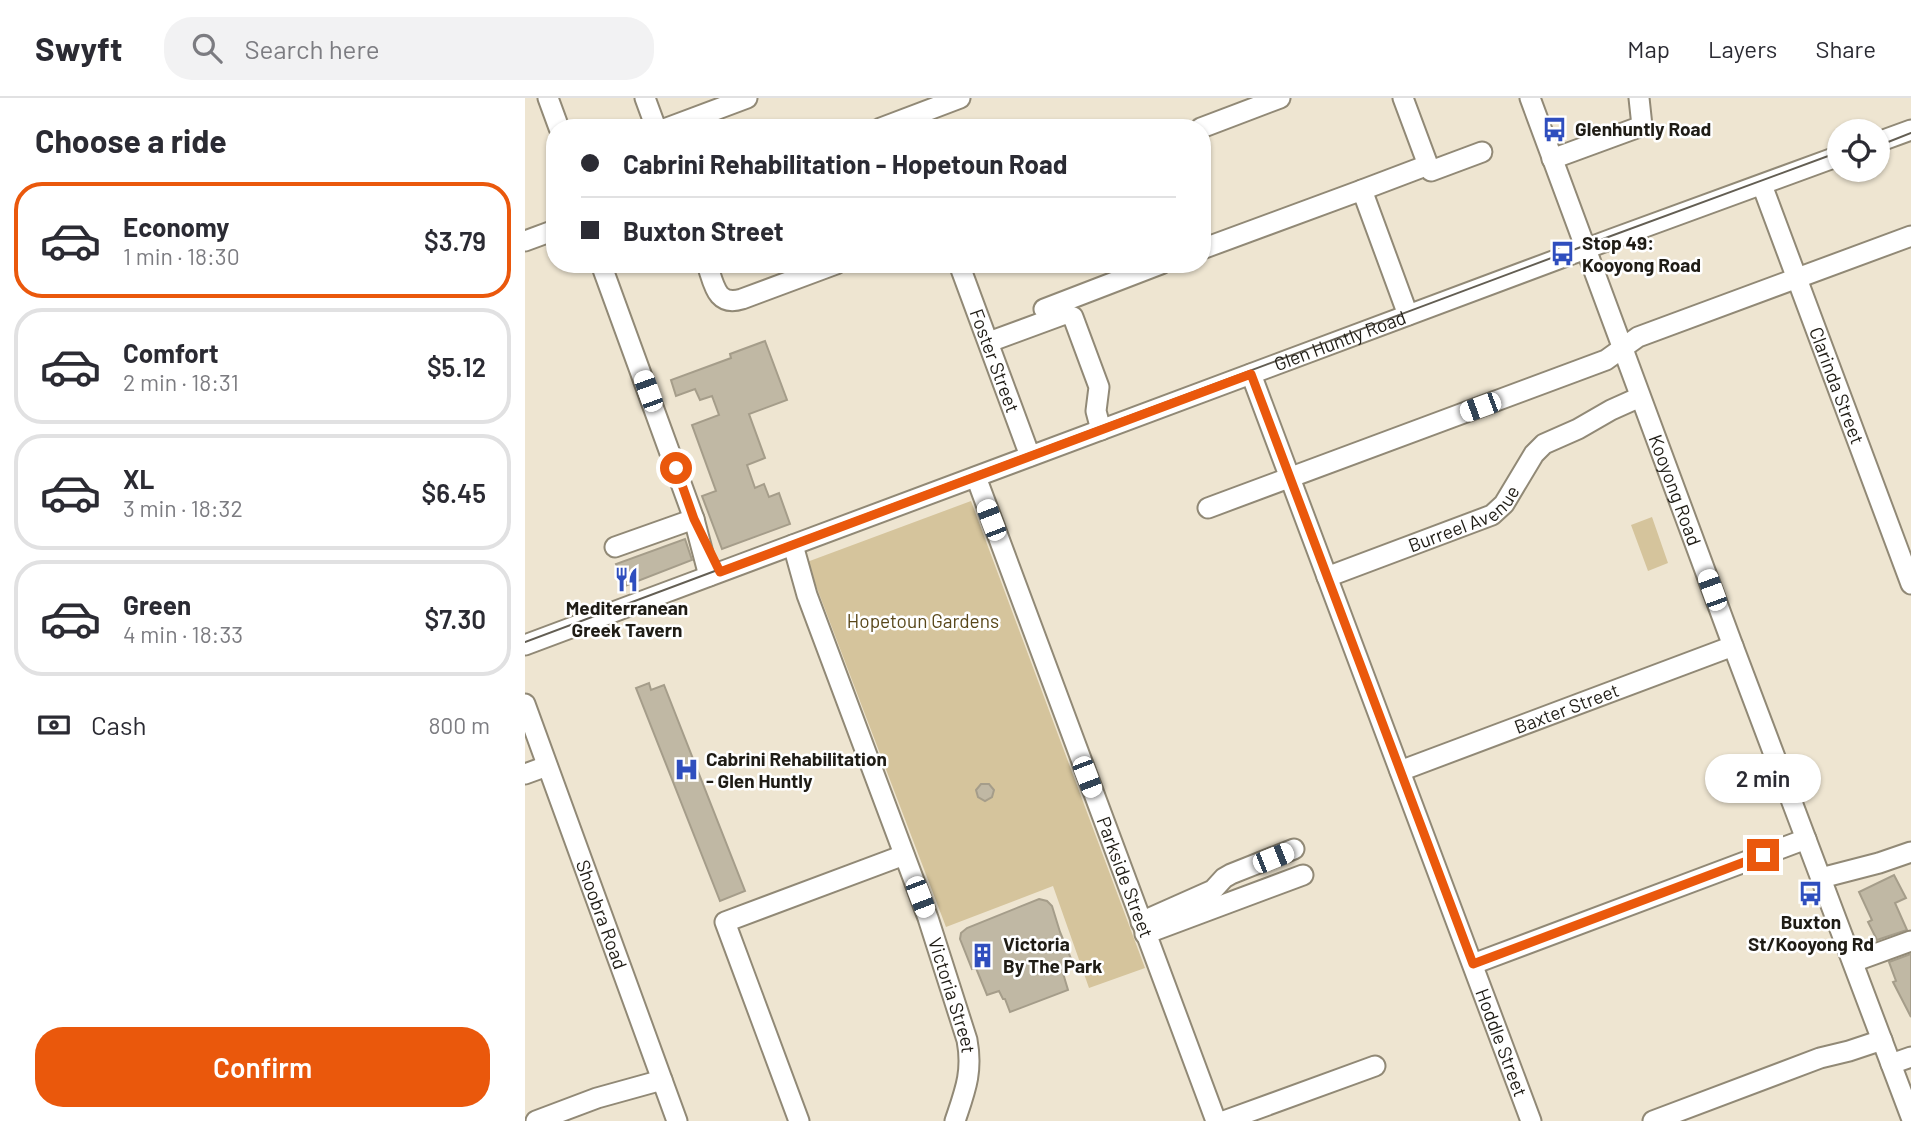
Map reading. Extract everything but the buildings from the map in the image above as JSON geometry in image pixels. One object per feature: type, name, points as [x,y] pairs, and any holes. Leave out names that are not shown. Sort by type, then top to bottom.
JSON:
[{"type":"street","points":[[548,98],[556,119]]},
{"type":"street","points":[[645,98],[653,119]]},
{"type":"street","points":[[691,119],[747,98]]},
{"type":"street","points":[[905,119],[960,98]]},
{"type":"street","points":[[1211,124],[1280,98]]},
{"type":"street","points":[[1403,98],[1431,171],[1482,152]]},
{"type":"street","name":"Kooyong Road","points":[[1530,98],[1911,1117]]},
{"type":"street","points":[[1552,159],[1642,126],[1639,98]]},
{"type":"street","points":[[1890,138],[1911,130]]},
{"type":"street","name":"Glen Huntly Road","points":[[525,645],[1827,161]]},
{"type":"street","points":[[1211,246],[1428,165]]},
{"type":"street","name":"Clarinda Street","points":[[1762,185],[1911,584]]},
{"type":"street","points":[[1362,190],[1408,316]]},
{"type":"street","points":[[525,241],[546,233]]},
{"type":"street","points":[[1208,508],[1607,360],[1638,337],[1911,236]]},
{"type":"street","points":[[604,273],[715,574]]},
{"type":"street","points":[[710,273],[718,294],[730,302],[812,273]]},
{"type":"street","name":"Foster Street","points":[[962,273],[1030,456]]},
{"type":"street","points":[[987,336],[1139,273]]},
{"type":"street","points":[[987,336],[1065,314],[1073,317],[1100,387],[1096,411],[1101,430]]},
{"type":"street","name":"Hoddle Street","points":[[1251,374],[1531,1121]]},
{"type":"street","name":"Burreel Avenue","points":[[1327,577],[1492,515],[1504,504],[1538,448],[1552,439],[1578,429],[1615,420],[1643,403]]},
{"type":"street","name":"Parkside Street","points":[[976,477],[1216,1121]]},
{"type":"street","points":[[615,547],[694,519]]},
{"type":"street","name":"Victoria Street","points":[[788,547],[927,918],[968,1048],[968,1084],[954,1121]]},
{"type":"street","name":"Baxter Street","points":[[1400,771],[1733,646]]},
{"type":"street","name":"Shoobra Road","points":[[525,706],[677,1121]]},
{"type":"street","points":[[525,774],[547,766]]},
{"type":"street","points":[[1473,964],[1806,839]]},
{"type":"street","points":[[1143,928],[1213,890],[1223,878],[1294,849]]},
{"type":"street","points":[[1823,884],[1911,852]]},
{"type":"street","points":[[799,1121],[725,922],[904,855]]},
{"type":"street","points":[[1143,928],[1303,875]]},
{"type":"street","points":[[1853,962],[1911,941]]},
{"type":"street","points":[[1653,1121],[1821,1058],[1849,1051],[1880,1035]]},
{"type":"street","points":[[1891,1064],[1911,1057]]},
{"type":"street","points":[[1224,1121],[1375,1066]]},
{"type":"street","points":[[535,1121],[597,1098],[639,1076],[660,1074]]},
{"type":"green space","name":"Hopetoun Gardens","points":[[971,501],[1145,968],[1089,988],[1053,886],[946,927],[807,562]]},
{"type":"green space","points":[[1652,517],[1668,563],[1648,571],[1631,525]]},
{"type":"tram line","points":[[1890,141],[1911,133]]},
{"type":"tram line","points":[[525,642],[1827,156]]},
{"type":"place","name":"Glenhuntly Road","points":[[1555,129]]},
{"type":"place","name":"Stop 49: Kooyong Road","points":[[1562,254]]},
{"type":"place","name":"Mediterranean Greek Tavern","points":[[627,580]]},
{"type":"place","name":"Cabrini Rehabilitation - Glen Huntly","points":[[686,770]]},
{"type":"place","name":"Buxton St/Kooyong Rd","points":[[1811,894]]},
{"type":"place","name":"Victoria By The Park","points":[[983,955]]},
{"type":"route","points":[[676,468],[694,519],[720,572],[1251,374],[1473,964],[1763,855]]}]
